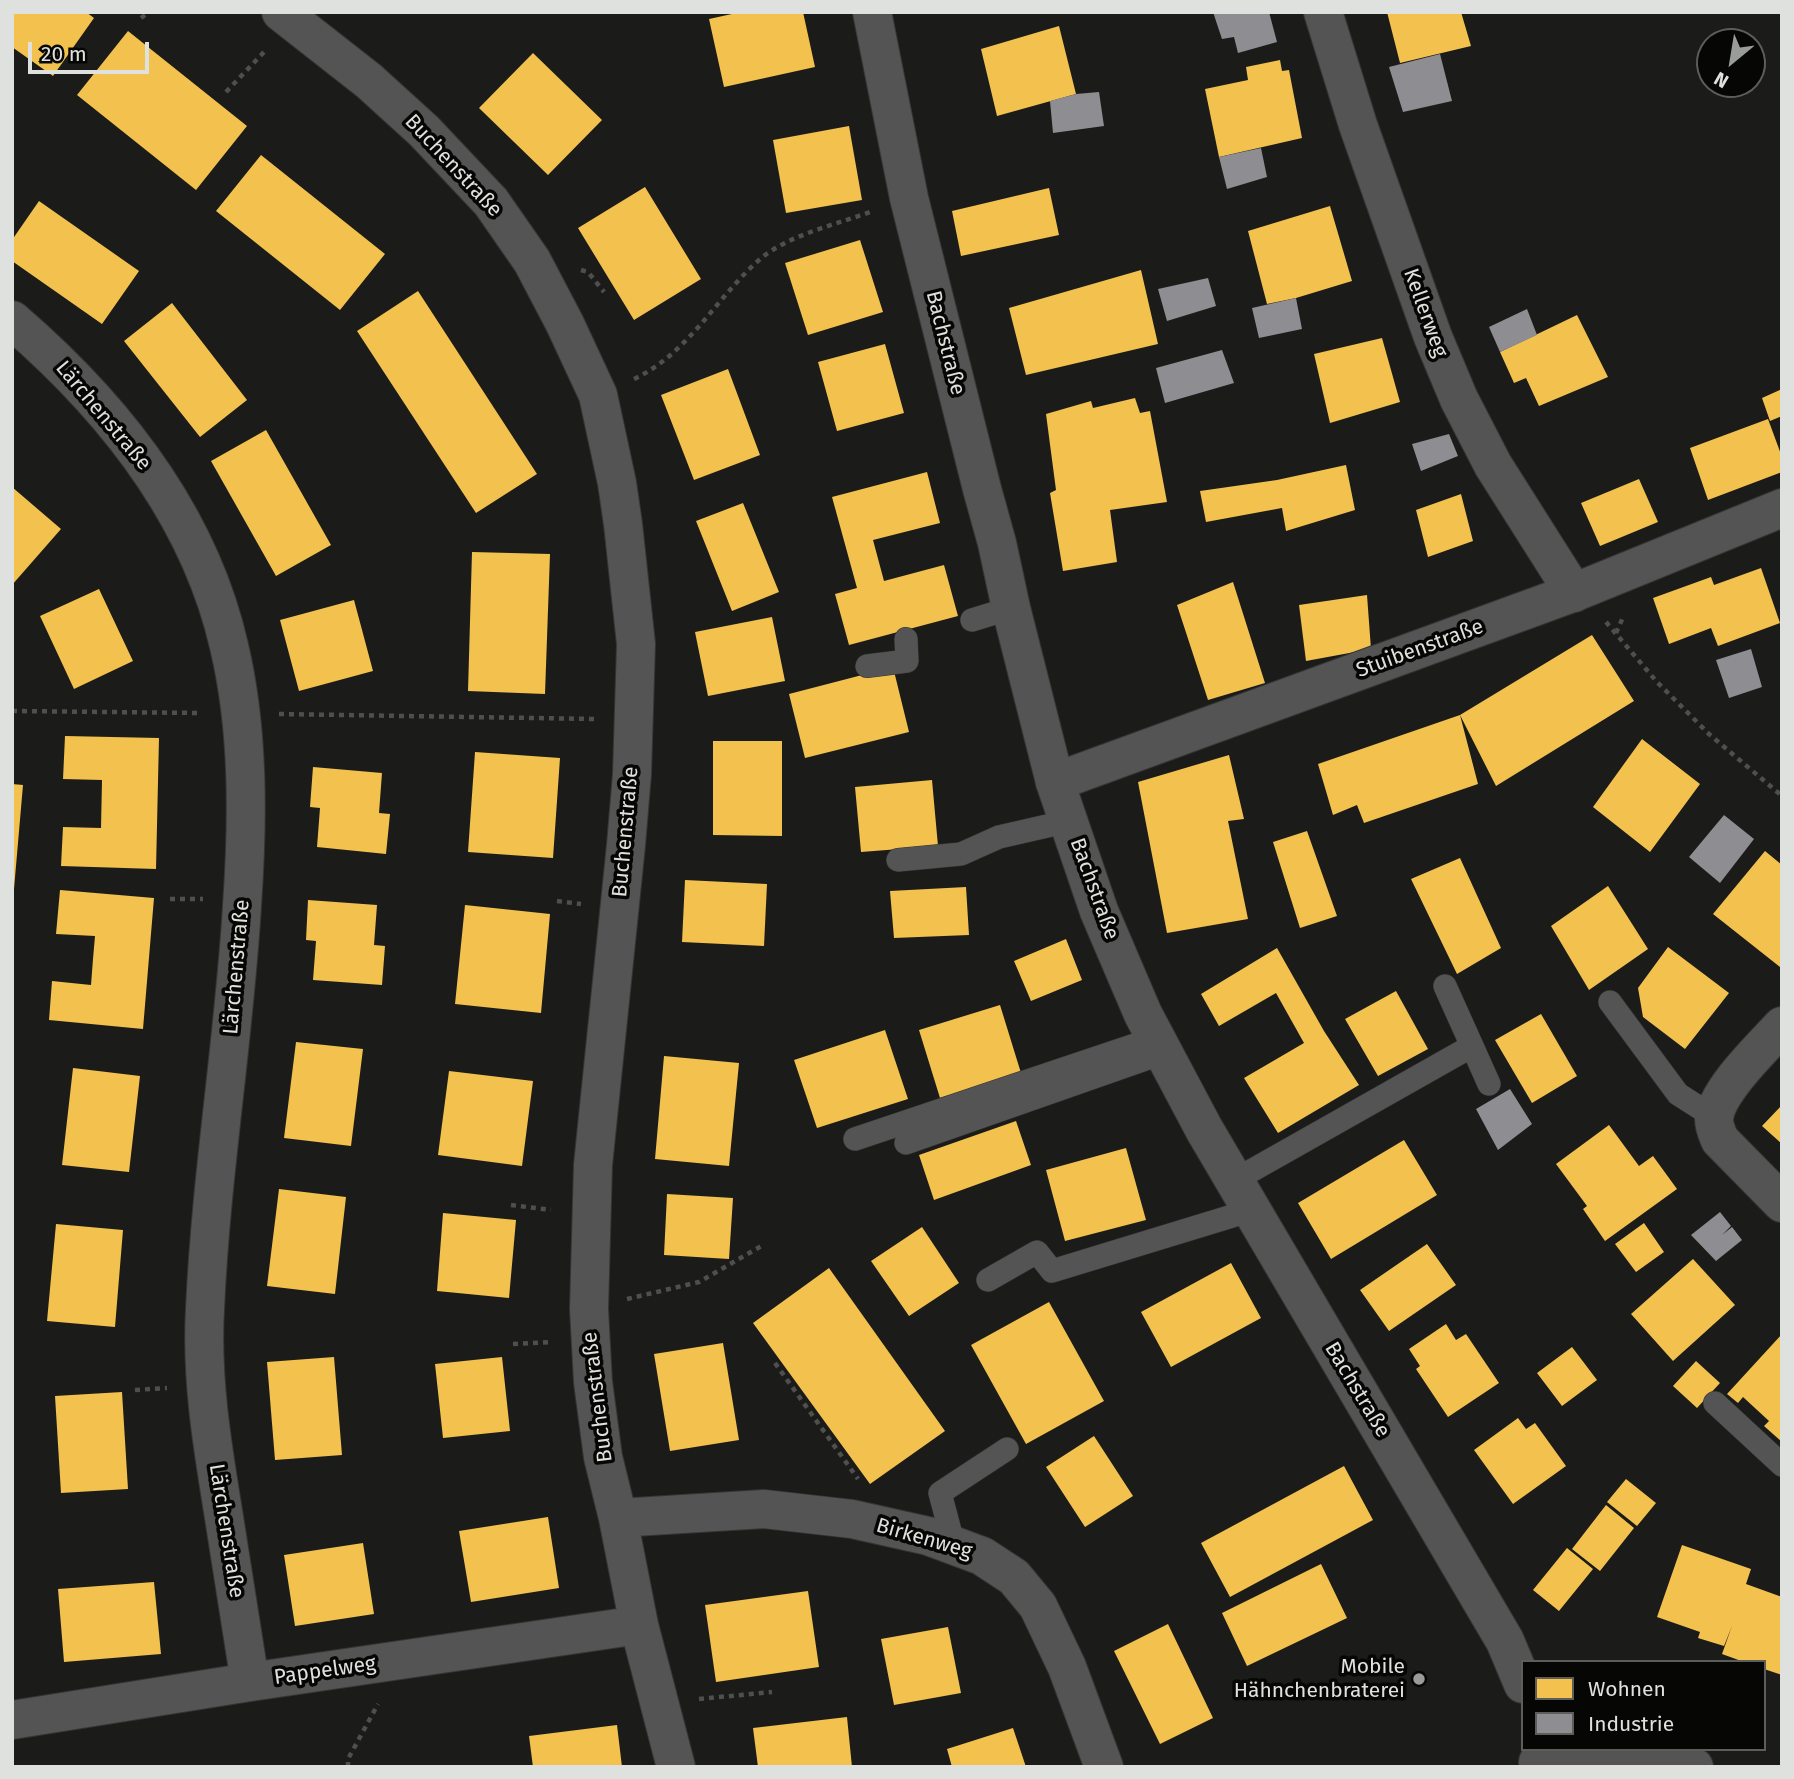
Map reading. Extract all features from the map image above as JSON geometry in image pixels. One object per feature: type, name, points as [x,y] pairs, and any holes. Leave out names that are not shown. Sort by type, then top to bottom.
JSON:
[{"type":"street","name":"Bachstraße","points":[[872,12],[909,198],[998,543],[1011,608],[1055,782],[1099,911],[1159,1046],[1204,1129],[1505,1641],[1521,1679]]},
{"type":"street","name":"Kellerweg","points":[[1322,12],[1358,125],[1433,337],[1459,399],[1493,465],[1576,592]]},
{"type":"street","name":"Buchenstraße","points":[[287,17],[379,89],[424,131],[491,202],[532,261],[598,395],[617,483],[628,555],[636,644],[626,845],[593,1165],[589,1309],[593,1381],[603,1457],[639,1625],[676,1767]]},
{"type":"street","name":"Lärchenstraße","points":[[12,320],[50,352],[93,398],[141,456],[181,520],[210,585],[222,622],[241,713],[246,802],[244,883],[238,975],[217,1164],[206,1296],[204,1363],[218,1484],[250,1682]]},
{"type":"street","name":"Stuibenstraße","points":[[1055,782],[1576,592],[1782,508]]},
{"type":"street","points":[[1782,1026],[1724,1095],[1714,1117],[1720,1140],[1782,1203]]},
{"type":"street","name":"Birkenweg","points":[[618,1518],[764,1509],[852,1519],[928,1536],[982,1556],[1014,1577],[1038,1606],[1061,1652],[1104,1767]]},
{"type":"street","name":"Pappelweg","points":[[12,1720],[639,1625]]},
{"type":"street","points":[[1538,1759],[1641,1761],[1694,1767]]},
{"type":"lane","points":[[972,620],[1011,608]]},
{"type":"lane","points":[[867,666],[907,661],[906,639]]},
{"type":"lane","points":[[898,860],[961,854],[999,836],[1069,821]]},
{"type":"lane","points":[[1445,986],[1489,1084]]},
{"type":"lane","points":[[1611,1002],[1678,1094],[1714,1117]]},
{"type":"lane","points":[[855,1139],[1159,1046]]},
{"type":"lane","points":[[906,1143],[1159,1046]]},
{"type":"lane","points":[[988,1280],[1037,1252],[1052,1271],[1244,1195],[1472,1046]]},
{"type":"lane","points":[[1715,1402],[1782,1465]]},
{"type":"lane","points":[[954,1546],[940,1493],[1007,1449]]},
{"type":"path","points":[[141,18],[149,12]]},
{"type":"path","points":[[226,92],[287,17]]},
{"type":"path","points":[[598,395],[647,372],[687,342],[760,259],[782,244],[842,223]]},
{"type":"path","points":[[1576,592],[1709,734],[1782,796]]},
{"type":"path","points":[[12,711],[634,720]]},
{"type":"path","points":[[589,1309],[699,1282],[763,1245]]},
{"type":"path","points":[[775,1363],[893,1528]]},
{"type":"path","points":[[348,1767],[348,1759],[402,1660]]},
{"type":"path","points":[[659,1702],[772,1692]]},
{"type":"building: Wohnen","points":[[12,12],[86,12],[94,18],[53,76],[12,47]]},
{"type":"building: Wohnen","points":[[741,12],[803,12],[815,67],[724,87],[709,19]]},
{"type":"building: Wohnen","points":[[1387,12],[1461,12],[1471,46],[1400,63]]},
{"type":"building: Wohnen","points":[[1059,26],[1076,94],[997,116],[981,49]]},
{"type":"building: Wohnen","points":[[128,31],[247,126],[196,190],[77,95]]},
{"type":"building: Wohnen","points":[[533,53],[602,120],[548,175],[479,108]]},
{"type":"building: Wohnen","points":[[1280,60],[1282,71],[1289,70],[1302,138],[1219,157],[1205,89],[1248,80],[1246,67]]},
{"type":"building: Wohnen","points":[[849,126],[862,200],[786,213],[773,140]]},
{"type":"building: Wohnen","points":[[261,155],[385,254],[340,310],[216,211]]},
{"type":"building: Wohnen","points":[[645,187],[701,279],[634,320],[578,228]]},
{"type":"building: Wohnen","points":[[1049,188],[1059,235],[961,256],[952,211]]},
{"type":"building: Wohnen","points":[[39,201],[139,271],[102,324],[12,261],[12,240]]},
{"type":"building: Wohnen","points":[[1330,206],[1352,281],[1267,304],[1248,231]]},
{"type":"building: Wohnen","points":[[860,240],[883,312],[808,335],[785,263]]},
{"type":"building: Wohnen","points":[[1141,270],[1158,344],[1026,375],[1009,308]]},
{"type":"building: Wohnen","points":[[418,291],[537,474],[476,513],[357,331]]},
{"type":"building: Wohnen","points":[[172,303],[247,400],[200,437],[124,341]]},
{"type":"building: Wohnen","points":[[1577,315],[1608,377],[1539,406],[1526,378],[1514,383],[1500,352]]},
{"type":"building: Wohnen","points":[[1382,338],[1400,402],[1330,423],[1314,354]]},
{"type":"building: Wohnen","points":[[885,344],[904,413],[837,431],[818,362]]},
{"type":"building: Wohnen","points":[[728,369],[760,455],[694,480],[661,395]]},
{"type":"building: Wohnen","points":[[1782,389],[1782,416],[1770,421],[1762,398]]},
{"type":"building: Wohnen","points":[[1135,398],[1140,413],[1150,411],[1167,502],[1110,510],[1117,562],[1063,571],[1050,493],[1056,490],[1046,414],[1091,401],[1093,408]]},
{"type":"building: Wohnen","points":[[1768,419],[1782,457],[1782,472],[1708,500],[1690,448]]},
{"type":"building: Wohnen","points":[[266,430],[331,545],[276,576],[211,461]]},
{"type":"building: Wohnen","points":[[1346,465],[1355,510],[1286,531],[1282,508],[1206,522],[1200,491],[1277,480]]},
{"type":"building: Wohnen","points":[[927,472],[940,523],[873,540],[884,581],[944,565],[958,616],[849,645],[835,594],[857,588],[832,497]]},
{"type":"building: Wohnen","points":[[1639,479],[1658,522],[1600,546],[1581,503]]},
{"type":"building: Wohnen","points":[[12,487],[61,529],[12,585]]},
{"type":"building: Wohnen","points":[[1461,494],[1473,541],[1428,557],[1416,510]]},
{"type":"building: Wohnen","points":[[743,503],[779,592],[732,611],[696,521]]},
{"type":"building: Wohnen","points":[[472,552],[550,554],[545,694],[468,691]]},
{"type":"building: Wohnen","points":[[1761,568],[1780,623],[1718,646],[1711,628],[1669,644],[1653,598],[1711,577],[1714,585]]},
{"type":"building: Wohnen","points":[[1233,582],[1265,683],[1208,700],[1177,605]]},
{"type":"building: Wohnen","points":[[99,589],[133,661],[74,689],[40,616]]},
{"type":"building: Wohnen","points":[[1367,595],[1371,649],[1306,661],[1299,605]]},
{"type":"building: Wohnen","points":[[354,600],[373,671],[299,691],[280,620]]},
{"type":"building: Wohnen","points":[[772,617],[785,681],[708,696],[695,632]]},
{"type":"building: Wohnen","points":[[1592,635],[1634,701],[1496,786],[1460,715]]},
{"type":"building: Wohnen","points":[[893,667],[909,732],[805,758],[789,694]]},
{"type":"building: Wohnen","points":[[1460,715],[1478,784],[1364,823],[1357,805],[1333,815],[1318,764]]},
{"type":"building: Wohnen","points":[[65,736],[159,738],[156,869],[61,866],[63,827],[101,828],[102,780],[63,779]]},
{"type":"building: Wohnen","points":[[1642,739],[1700,784],[1650,852],[1593,807]]},
{"type":"building: Wohnen","points":[[713,741],[782,741],[782,836],[713,835]]},
{"type":"building: Wohnen","points":[[475,752],[560,758],[553,858],[468,852]]},
{"type":"building: Wohnen","points":[[1229,755],[1244,819],[1228,821],[1248,919],[1167,933],[1138,782]]},
{"type":"building: Wohnen","points":[[313,767],[382,773],[379,813],[390,814],[386,854],[317,847],[320,808],[310,807]]},
{"type":"building: Wohnen","points":[[932,780],[938,846],[861,852],[855,787]]},
{"type":"building: Wohnen","points":[[12,784],[23,785],[14,889],[12,889]]},
{"type":"building: Wohnen","points":[[1307,831],[1337,916],[1300,928],[1273,842]]},
{"type":"building: Wohnen","points":[[1765,851],[1782,865],[1780,967],[1713,914]]},
{"type":"building: Wohnen","points":[[1460,858],[1501,948],[1457,974],[1411,879]]},
{"type":"building: Wohnen","points":[[685,880],[767,884],[764,946],[682,942]]},
{"type":"building: Wohnen","points":[[1608,886],[1648,949],[1589,990],[1551,926]]},
{"type":"building: Wohnen","points":[[966,887],[969,935],[894,938],[890,891]]},
{"type":"building: Wohnen","points":[[60,890],[154,898],[143,1029],[49,1020],[52,981],[91,985],[95,936],[56,934]]},
{"type":"building: Wohnen","points":[[308,900],[377,905],[374,945],[385,946],[382,985],[313,980],[316,941],[306,940]]},
{"type":"building: Wohnen","points":[[465,905],[550,914],[541,1013],[455,1004]]},
{"type":"building: Wohnen","points":[[1066,939],[1082,980],[1031,1001],[1014,961]]},
{"type":"building: Wohnen","points":[[1668,947],[1729,993],[1685,1049],[1643,1017],[1638,988]]},
{"type":"building: Wohnen","points":[[1277,948],[1324,1031],[1359,1085],[1278,1133],[1244,1078],[1304,1043],[1276,993],[1219,1026],[1201,994]]},
{"type":"building: Wohnen","points":[[1396,991],[1428,1049],[1378,1076],[1345,1019]]},
{"type":"building: Wohnen","points":[[1000,1005],[1021,1073],[940,1098],[919,1030]]},
{"type":"building: Wohnen","points":[[1541,1014],[1577,1076],[1532,1103],[1495,1040]]},
{"type":"building: Wohnen","points":[[885,1030],[908,1099],[817,1128],[794,1060]]},
{"type":"building: Wohnen","points":[[296,1042],[363,1049],[351,1146],[284,1138]]},
{"type":"building: Wohnen","points":[[664,1056],[739,1063],[729,1166],[655,1159]]},
{"type":"building: Wohnen","points":[[73,1068],[140,1076],[129,1172],[62,1165]]},
{"type":"building: Wohnen","points":[[449,1071],[533,1081],[522,1166],[438,1155]]},
{"type":"building: Wohnen","points":[[1782,1105],[1782,1144],[1762,1126]]},
{"type":"building: Wohnen","points":[[1016,1121],[1031,1165],[934,1200],[919,1155]]},
{"type":"building: Wohnen","points":[[1609,1125],[1639,1166],[1653,1156],[1677,1189],[1605,1241],[1583,1209],[1587,1206],[1556,1164]]},
{"type":"building: Wohnen","points":[[1404,1140],[1437,1195],[1331,1259],[1298,1203]]},
{"type":"building: Wohnen","points":[[1126,1148],[1146,1220],[1065,1241],[1046,1170]]},
{"type":"building: Wohnen","points":[[279,1189],[346,1197],[335,1294],[267,1286]]},
{"type":"building: Wohnen","points":[[667,1194],[733,1198],[729,1259],[664,1255]]},
{"type":"building: Wohnen","points":[[443,1213],[516,1220],[509,1298],[437,1291]]},
{"type":"building: Wohnen","points":[[1644,1223],[1664,1252],[1636,1272],[1615,1244]]},
{"type":"building: Wohnen","points":[[56,1224],[123,1230],[115,1327],[47,1321]]},
{"type":"building: Wohnen","points":[[922,1227],[959,1283],[909,1316],[871,1261]]},
{"type":"building: Wohnen","points":[[1427,1244],[1456,1285],[1389,1331],[1360,1290]]},
{"type":"building: Wohnen","points":[[1693,1259],[1735,1305],[1673,1361],[1631,1314]]},
{"type":"building: Wohnen","points":[[1231,1263],[1261,1318],[1171,1367],[1141,1312]]},
{"type":"building: Wohnen","points":[[829,1268],[945,1431],[870,1484],[753,1323]]},
{"type":"building: Wohnen","points":[[1049,1302],[1104,1401],[1026,1444],[971,1345]]},
{"type":"building: Wohnen","points":[[1446,1324],[1456,1340],[1466,1334],[1499,1383],[1448,1417],[1416,1369],[1420,1366],[1409,1349]]},
{"type":"building: Wohnen","points":[[1782,1334],[1782,1442],[1764,1426],[1769,1421],[1743,1397],[1738,1403],[1727,1394]]},
{"type":"building: Wohnen","points":[[723,1343],[739,1440],[670,1451],[654,1354]]},
{"type":"building: Wohnen","points":[[1572,1347],[1597,1380],[1562,1406],[1537,1373]]},
{"type":"building: Wohnen","points":[[334,1357],[342,1455],[275,1460],[267,1362]]},
{"type":"building: Wohnen","points":[[502,1357],[510,1431],[443,1438],[435,1364]]},
{"type":"building: Wohnen","points":[[1696,1361],[1720,1383],[1697,1408],[1673,1386]]},
{"type":"building: Wohnen","points":[[122,1392],[128,1489],[61,1493],[55,1396]]},
{"type":"building: Wohnen","points":[[1518,1418],[1526,1429],[1535,1423],[1566,1466],[1513,1504],[1474,1450]]},
{"type":"building: Wohnen","points":[[1094,1436],[1133,1496],[1085,1527],[1046,1467]]},
{"type":"building: Wohnen","points":[[1344,1466],[1373,1520],[1230,1597],[1201,1543]]},
{"type":"building: Wohnen","points":[[1626,1479],[1656,1503],[1637,1526],[1607,1502]]},
{"type":"building: Wohnen","points":[[1606,1505],[1634,1528],[1600,1571],[1572,1549]]},
{"type":"building: Wohnen","points":[[548,1517],[559,1588],[471,1602],[459,1531]]},
{"type":"building: Wohnen","points":[[363,1543],[374,1614],[295,1626],[284,1555]]},
{"type":"building: Wohnen","points":[[1682,1545],[1751,1569],[1746,1584],[1782,1597],[1782,1675],[1766,1670],[1766,1660],[1738,1660],[1722,1654],[1732,1626],[1724,1646],[1698,1638],[1700,1632],[1657,1617]]},
{"type":"building: Wohnen","points":[[1567,1548],[1593,1569],[1559,1611],[1533,1590]]},
{"type":"building: Wohnen","points":[[1321,1564],[1347,1618],[1247,1666],[1222,1613]]},
{"type":"building: Wohnen","points":[[154,1582],[161,1654],[64,1662],[58,1589]]},
{"type":"building: Wohnen","points":[[808,1591],[819,1667],[716,1682],[705,1605]]},
{"type":"building: Wohnen","points":[[1168,1624],[1213,1718],[1160,1744],[1114,1651]]},
{"type":"building: Wohnen","points":[[948,1627],[961,1693],[894,1705],[881,1639]]},
{"type":"building: Wohnen","points":[[847,1717],[852,1767],[758,1767],[753,1728]]},
{"type":"building: Wohnen","points":[[617,1725],[622,1767],[533,1767],[529,1736]]},
{"type":"building: Wohnen","points":[[1013,1728],[1026,1767],[952,1767],[947,1749]]},
{"type":"building: Industrie","points":[[1213,12],[1269,12],[1277,42],[1238,53],[1234,37],[1222,39]]},
{"type":"building: Industrie","points":[[1440,54],[1452,101],[1403,112],[1389,67]]},
{"type":"building: Industrie","points":[[1099,92],[1104,126],[1053,133],[1050,101],[1076,94]]},
{"type":"building: Industrie","points":[[1261,148],[1267,177],[1227,189],[1219,157]]},
{"type":"building: Industrie","points":[[1208,278],[1216,306],[1167,321],[1158,289]]},
{"type":"building: Industrie","points":[[1296,298],[1302,329],[1259,338],[1252,308]]},
{"type":"building: Industrie","points":[[1527,309],[1537,335],[1500,352],[1489,327]]},
{"type":"building: Industrie","points":[[1222,350],[1234,383],[1165,403],[1156,368]]},
{"type":"building: Industrie","points":[[1449,434],[1458,456],[1421,471],[1412,444]]},
{"type":"building: Industrie","points":[[1751,649],[1762,687],[1729,698],[1716,660]]},
{"type":"building: Industrie","points":[[1724,815],[1754,839],[1720,883],[1689,857]]},
{"type":"building: Industrie","points":[[1510,1089],[1532,1124],[1498,1150],[1476,1109]]},
{"type":"building: Industrie","points":[[1720,1212],[1731,1226],[1722,1235],[1732,1227],[1742,1240],[1716,1261],[1691,1235]]},
{"type":"place","name":"Mobile Hähnchenbraterei","points":[[1419,1679]]}]
